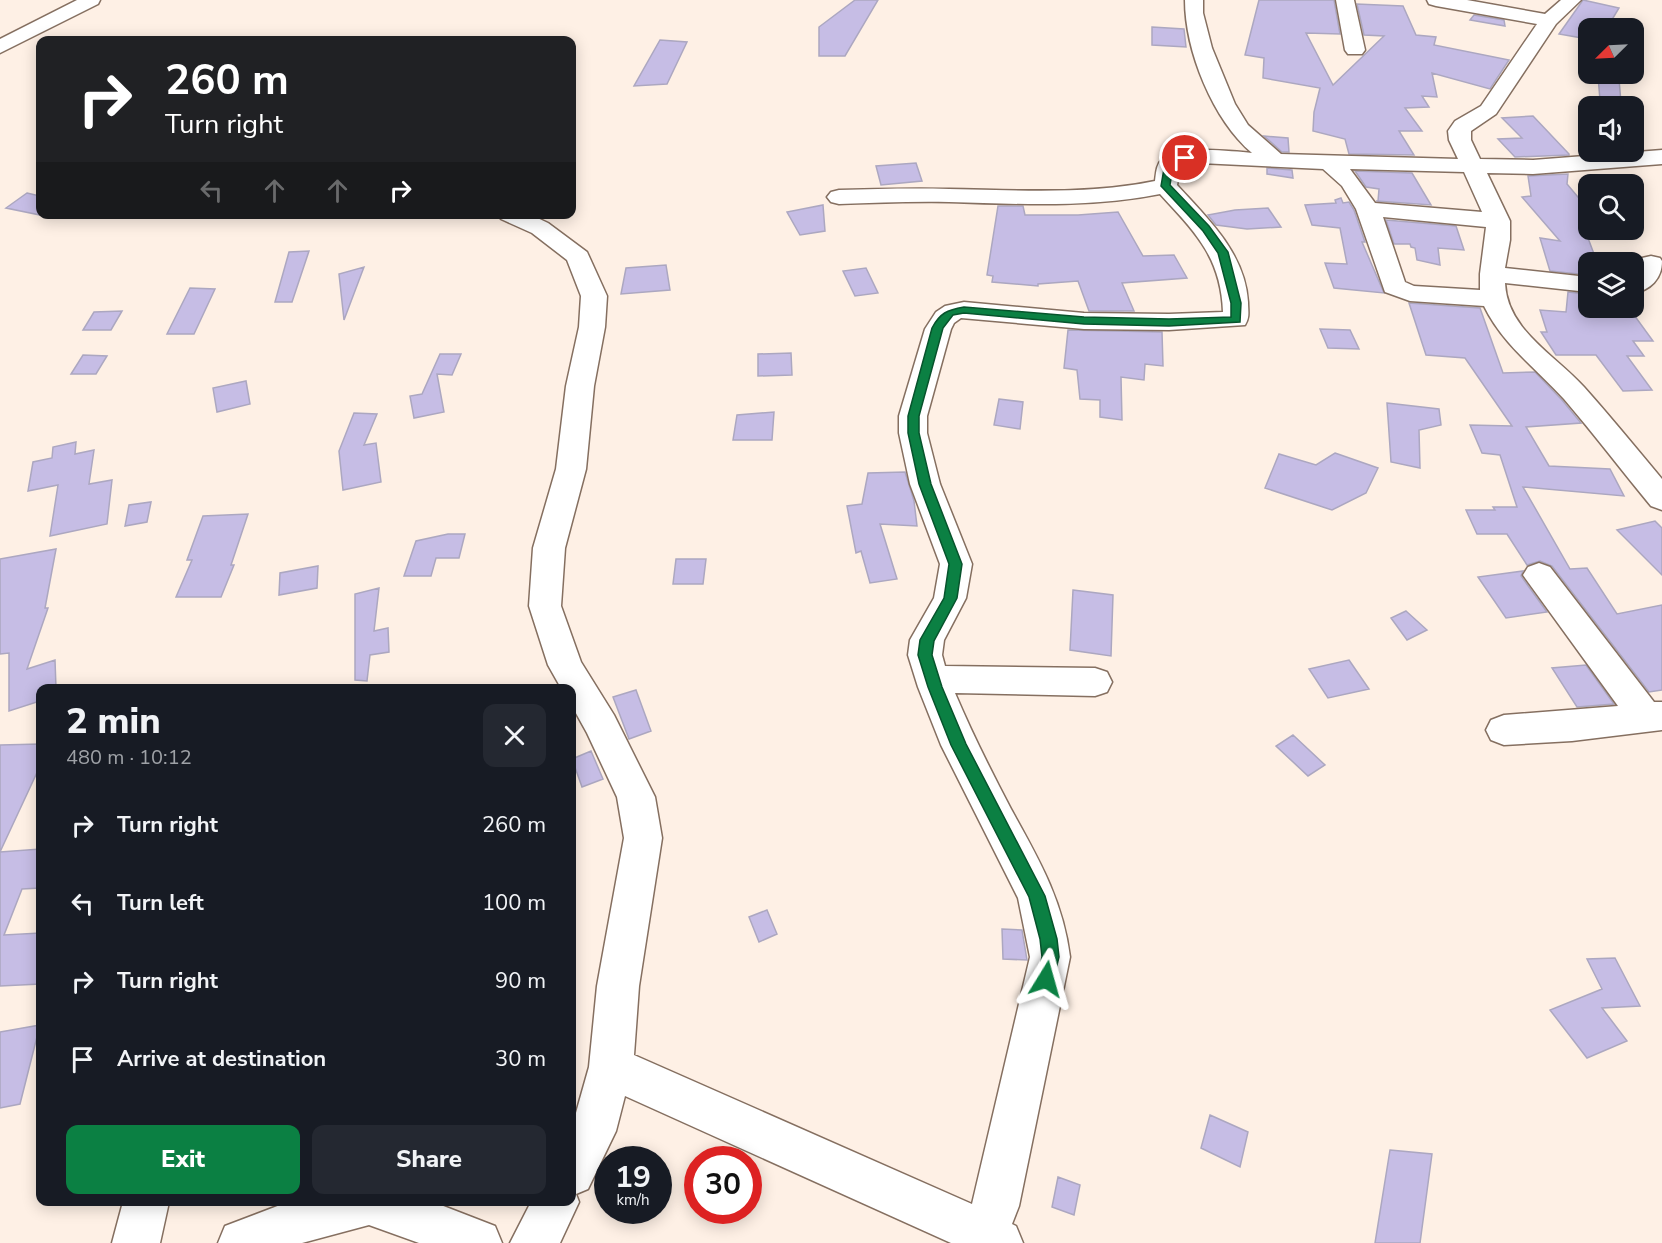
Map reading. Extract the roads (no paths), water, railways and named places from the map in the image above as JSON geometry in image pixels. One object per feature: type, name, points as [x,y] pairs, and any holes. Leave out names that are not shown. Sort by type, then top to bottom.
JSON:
[{"type":"street","points":[[0,47],[91,0]]},
{"type":"street","points":[[1194,0],[1196,29],[1225,103],[1240,129],[1275,161]]},
{"type":"street","points":[[1345,0],[1354,50]]},
{"type":"street","points":[[1436,0],[1549,20]]},
{"type":"street","points":[[1572,0],[1549,20],[1489,110],[1463,126],[1459,131],[1471,166],[1498,221],[1492,286],[1504,322],[1519,340],[1573,392],[1662,500]]},
{"type":"street","points":[[1165,186],[1168,165],[1185,158],[1200,156],[1275,161],[1533,167],[1662,157]]},
{"type":"street","points":[[1328,161],[1350,182],[1368,209],[1394,287],[1410,294],[1492,286],[1578,284]]},
{"type":"street","points":[[839,197],[1083,198],[1165,186]]},
{"type":"street","points":[[611,1067],[991,1238],[1050,957],[1048,939],[1036,896],[959,745],[925,655],[927,640],[950,598],[956,564],[925,484],[914,433],[913,416],[938,328],[943,318],[950,312],[964,310],[1084,321],[1236,320],[1236,303],[1223,252],[1206,228],[1165,186]]},
{"type":"street","points":[[1368,209],[1498,221]]},
{"type":"street","points":[[520,219],[540,228],[578,257],[594,296],[592,327],[580,386],[571,469],[549,548],[545,606],[565,665],[592,707],[636,797],[643,838],[618,986],[611,1067],[594,1131],[576,1165]]},
{"type":"street","points":[[1644,280],[1651,263]]},
{"type":"street","points":[[1539,575],[1654,717]]},
{"type":"street","points":[[933,679],[1095,682]]},
{"type":"street","points":[[1504,730],[1654,717]]},
{"type":"street","points":[[136,1243],[145,1206]]},
{"type":"street","points":[[242,1243],[306,1218],[353,1206]]},
{"type":"street","points":[[384,1206],[478,1243]]},
{"type":"street","points":[[534,1243],[554,1206]]}]
